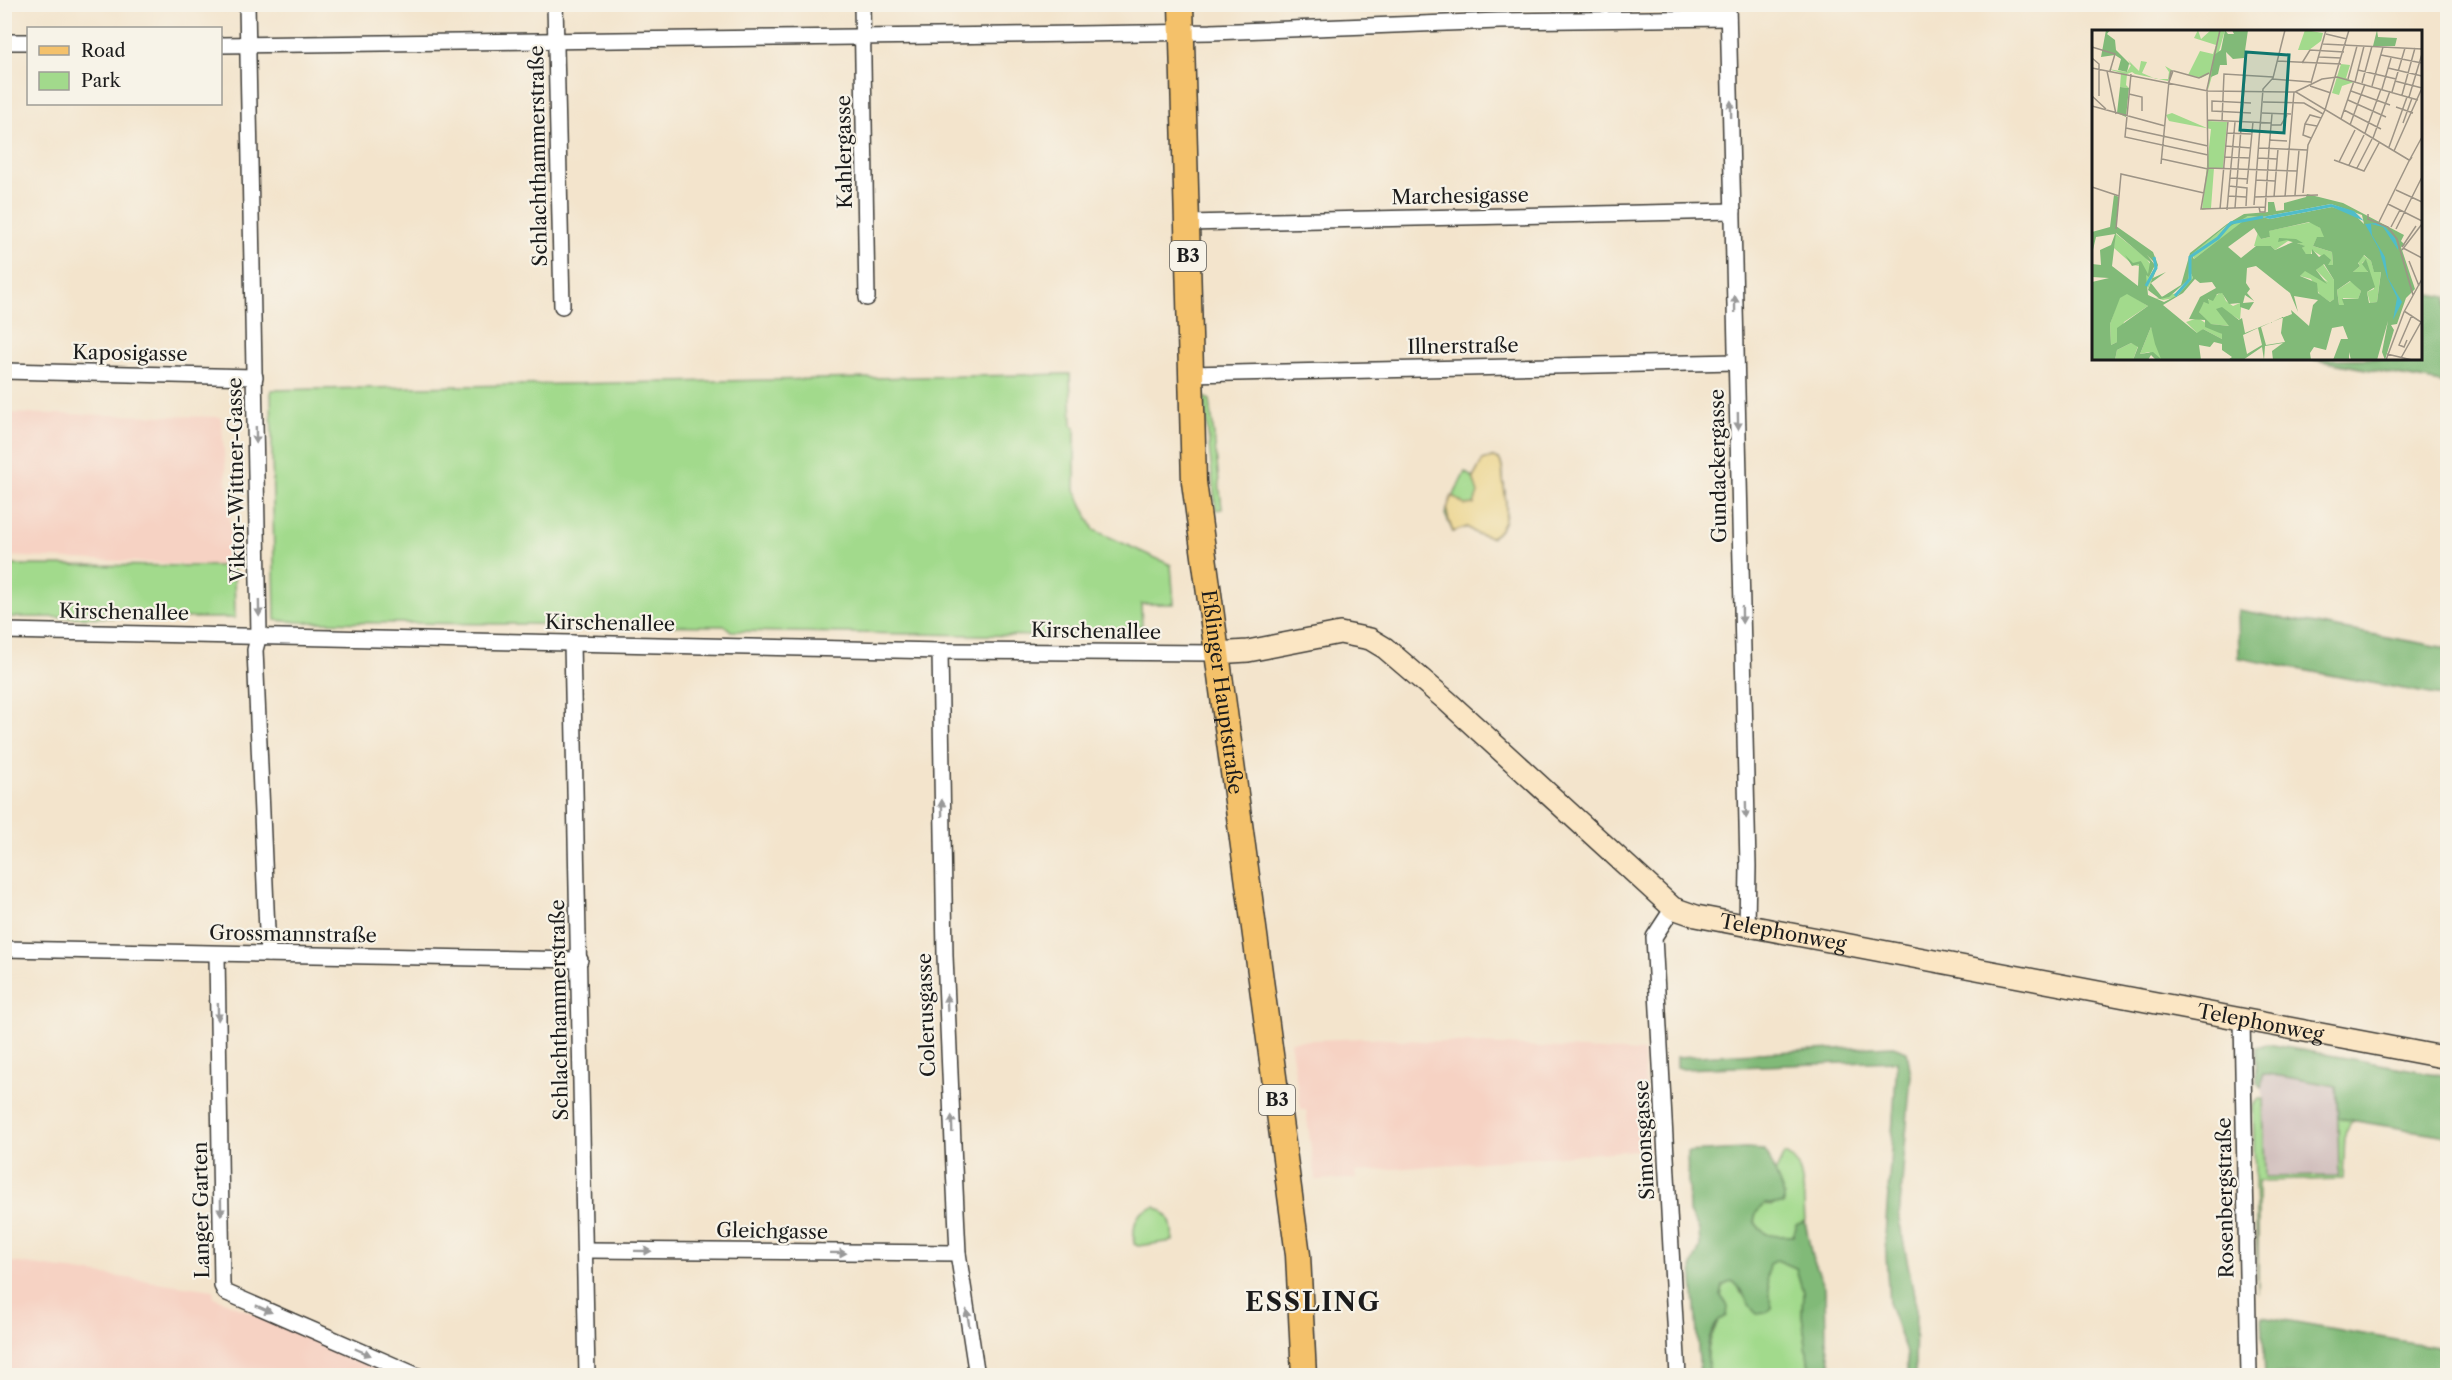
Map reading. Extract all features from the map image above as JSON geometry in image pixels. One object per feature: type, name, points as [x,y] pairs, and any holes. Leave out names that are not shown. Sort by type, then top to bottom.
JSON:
[{"type":"main road","name":"Eßlinger Hauptstraße","points":[[1181,4],[1194,482],[1215,653],[1298,1255],[1305,1376]]},
{"type":"street","name":"Viktor-Wittner-Gasse","points":[[247,4],[255,377],[257,642],[268,954]]},
{"type":"street","name":"Schlachthammerstraße","points":[[555,4],[562,306]]},
{"type":"street","name":"Kahlergasse","points":[[862,4],[867,298]]},
{"type":"street","points":[[1498,4],[1499,21]]},
{"type":"street","points":[[222,45],[556,42],[1182,30],[1499,21],[1728,11]]},
{"type":"street","name":"Gundackergasse","points":[[1728,11],[1748,866],[1747,927]]},
{"type":"street","points":[[4,42],[27,42]]},
{"type":"street","name":"Marchesigasse","points":[[1187,223],[1733,211]]},
{"type":"street","name":"Illnerstraße","points":[[1190,374],[1736,362]]},
{"type":"street","name":"Kaposigasse","points":[[4,371],[255,377]]},
{"type":"street","name":"Kirschenallee","points":[[4,631],[257,642],[572,643],[940,651],[1215,653]]},
{"type":"street","name":"Telephonweg","points":[[1215,653],[1248,651],[1340,633],[1370,639],[1385,648],[1446,701],[1673,908],[1696,916],[2448,1058]]},
{"type":"street","name":"Schlachthammerstraße","points":[[572,643],[587,1376]]},
{"type":"street","name":"Colerusgasse","points":[[940,651],[945,956],[958,1253],[977,1376]]},
{"type":"street","name":"Simonsgasse","points":[[1673,908],[1654,937],[1678,1376]]},
{"type":"street","name":"Grossmannstraße","points":[[4,949],[580,960]]},
{"type":"street","name":"Langer Garten","points":[[217,954],[222,1286],[225,1292],[417,1376]]},
{"type":"street","name":"Rosenbergstraße","points":[[2242,1020],[2249,1376]]},
{"type":"street","name":"Gleichgasse","points":[[585,1250],[958,1253]]},
{"type":"shaded area","points":[[5,413],[221,417],[234,566],[5,556]]},
{"type":"shaded area","points":[[1365,1038],[1643,1052],[1650,1149],[1355,1172],[1356,1179],[1315,1180],[1306,1110],[1301,1110],[1290,1041]]},
{"type":"shaded area","points":[[2262,1073],[2337,1086],[2339,1176],[2265,1177]]},
{"type":"shaded area","points":[[5,1261],[213,1290],[214,1297],[399,1375],[5,1376]]},
{"type":"green space","points":[[2422,292],[2447,297],[2447,384],[2316,360],[2422,360]]},
{"type":"green space","points":[[1070,374],[1072,425],[1075,427],[1075,490],[1094,530],[1171,565],[1174,604],[1141,604],[1142,626],[1130,626],[1125,632],[1042,636],[731,631],[725,626],[275,620],[271,390]]},
{"type":"green space","points":[[1204,397],[1210,400],[1222,509],[1216,510]]},
{"type":"green space","points":[[1492,457],[1499,459],[1502,468],[1506,511],[1502,526],[1491,537],[1477,534],[1467,527],[1453,532],[1445,514],[1465,472],[1473,478],[1483,460]]},
{"type":"green space","points":[[5,565],[234,566],[235,618],[5,617]]},
{"type":"green space","points":[[2238,610],[2447,648],[2447,697],[2239,658]]},
{"type":"green space","points":[[2267,1044],[2447,1076],[2447,1136],[2338,1118],[2336,1086],[2263,1073],[2262,1087],[2257,1083],[2256,1047]]},
{"type":"green space","points":[[1893,1046],[1907,1051],[1911,1075],[1899,1219],[1916,1305],[1915,1375],[1909,1375],[1905,1349],[1889,1305],[1885,1237],[1897,1061],[1683,1069],[1677,1067],[1677,1057]]},
{"type":"green space","points":[[2259,1099],[2263,1099],[2265,1177],[2339,1176],[2338,1118],[2356,1120],[2349,1123],[2345,1134],[2343,1179],[2258,1181],[2258,1293],[2253,1106]]},
{"type":"green space","points":[[1764,1150],[1784,1195],[1784,1204],[1764,1204],[1756,1213],[1754,1221],[1759,1227],[1770,1235],[1793,1236],[1797,1225],[1805,1221],[1812,1257],[1825,1288],[1826,1341],[1833,1375],[1810,1375],[1802,1315],[1803,1292],[1796,1268],[1777,1260],[1769,1264],[1767,1278],[1772,1308],[1766,1313],[1757,1314],[1739,1287],[1732,1281],[1723,1286],[1721,1296],[1728,1306],[1727,1316],[1720,1320],[1711,1334],[1708,1350],[1710,1375],[1700,1375],[1692,1266],[1700,1247],[1699,1230],[1689,1213],[1687,1152]]},
{"type":"green space","points":[[1784,1154],[1797,1165],[1800,1173],[1804,1193],[1805,1221],[1797,1225],[1793,1236],[1775,1236],[1767,1234],[1754,1221],[1756,1213],[1764,1204],[1771,1206],[1784,1195],[1774,1175]]},
{"type":"green space","points":[[1155,1207],[1170,1220],[1173,1241],[1138,1246],[1134,1244],[1136,1220],[1143,1212]]},
{"type":"green space","points":[[1777,1260],[1796,1268],[1803,1292],[1802,1315],[1810,1375],[1710,1375],[1708,1356],[1711,1339],[1728,1306],[1721,1296],[1723,1286],[1732,1281],[1738,1285],[1741,1293],[1772,1308],[1767,1278],[1769,1263]]},
{"type":"green space","points":[[2262,1316],[2447,1349],[2447,1375],[2265,1375]]},
{"type":"sand","points":[[1492,457],[1499,459],[1502,468],[1506,511],[1502,526],[1491,537],[1477,534],[1467,527],[1453,532],[1447,514],[1452,496],[1465,505],[1474,504],[1478,493],[1473,478],[1483,460]]},
{"type":"district","name":"ESSLING","points":[[1313,1302]]}]
